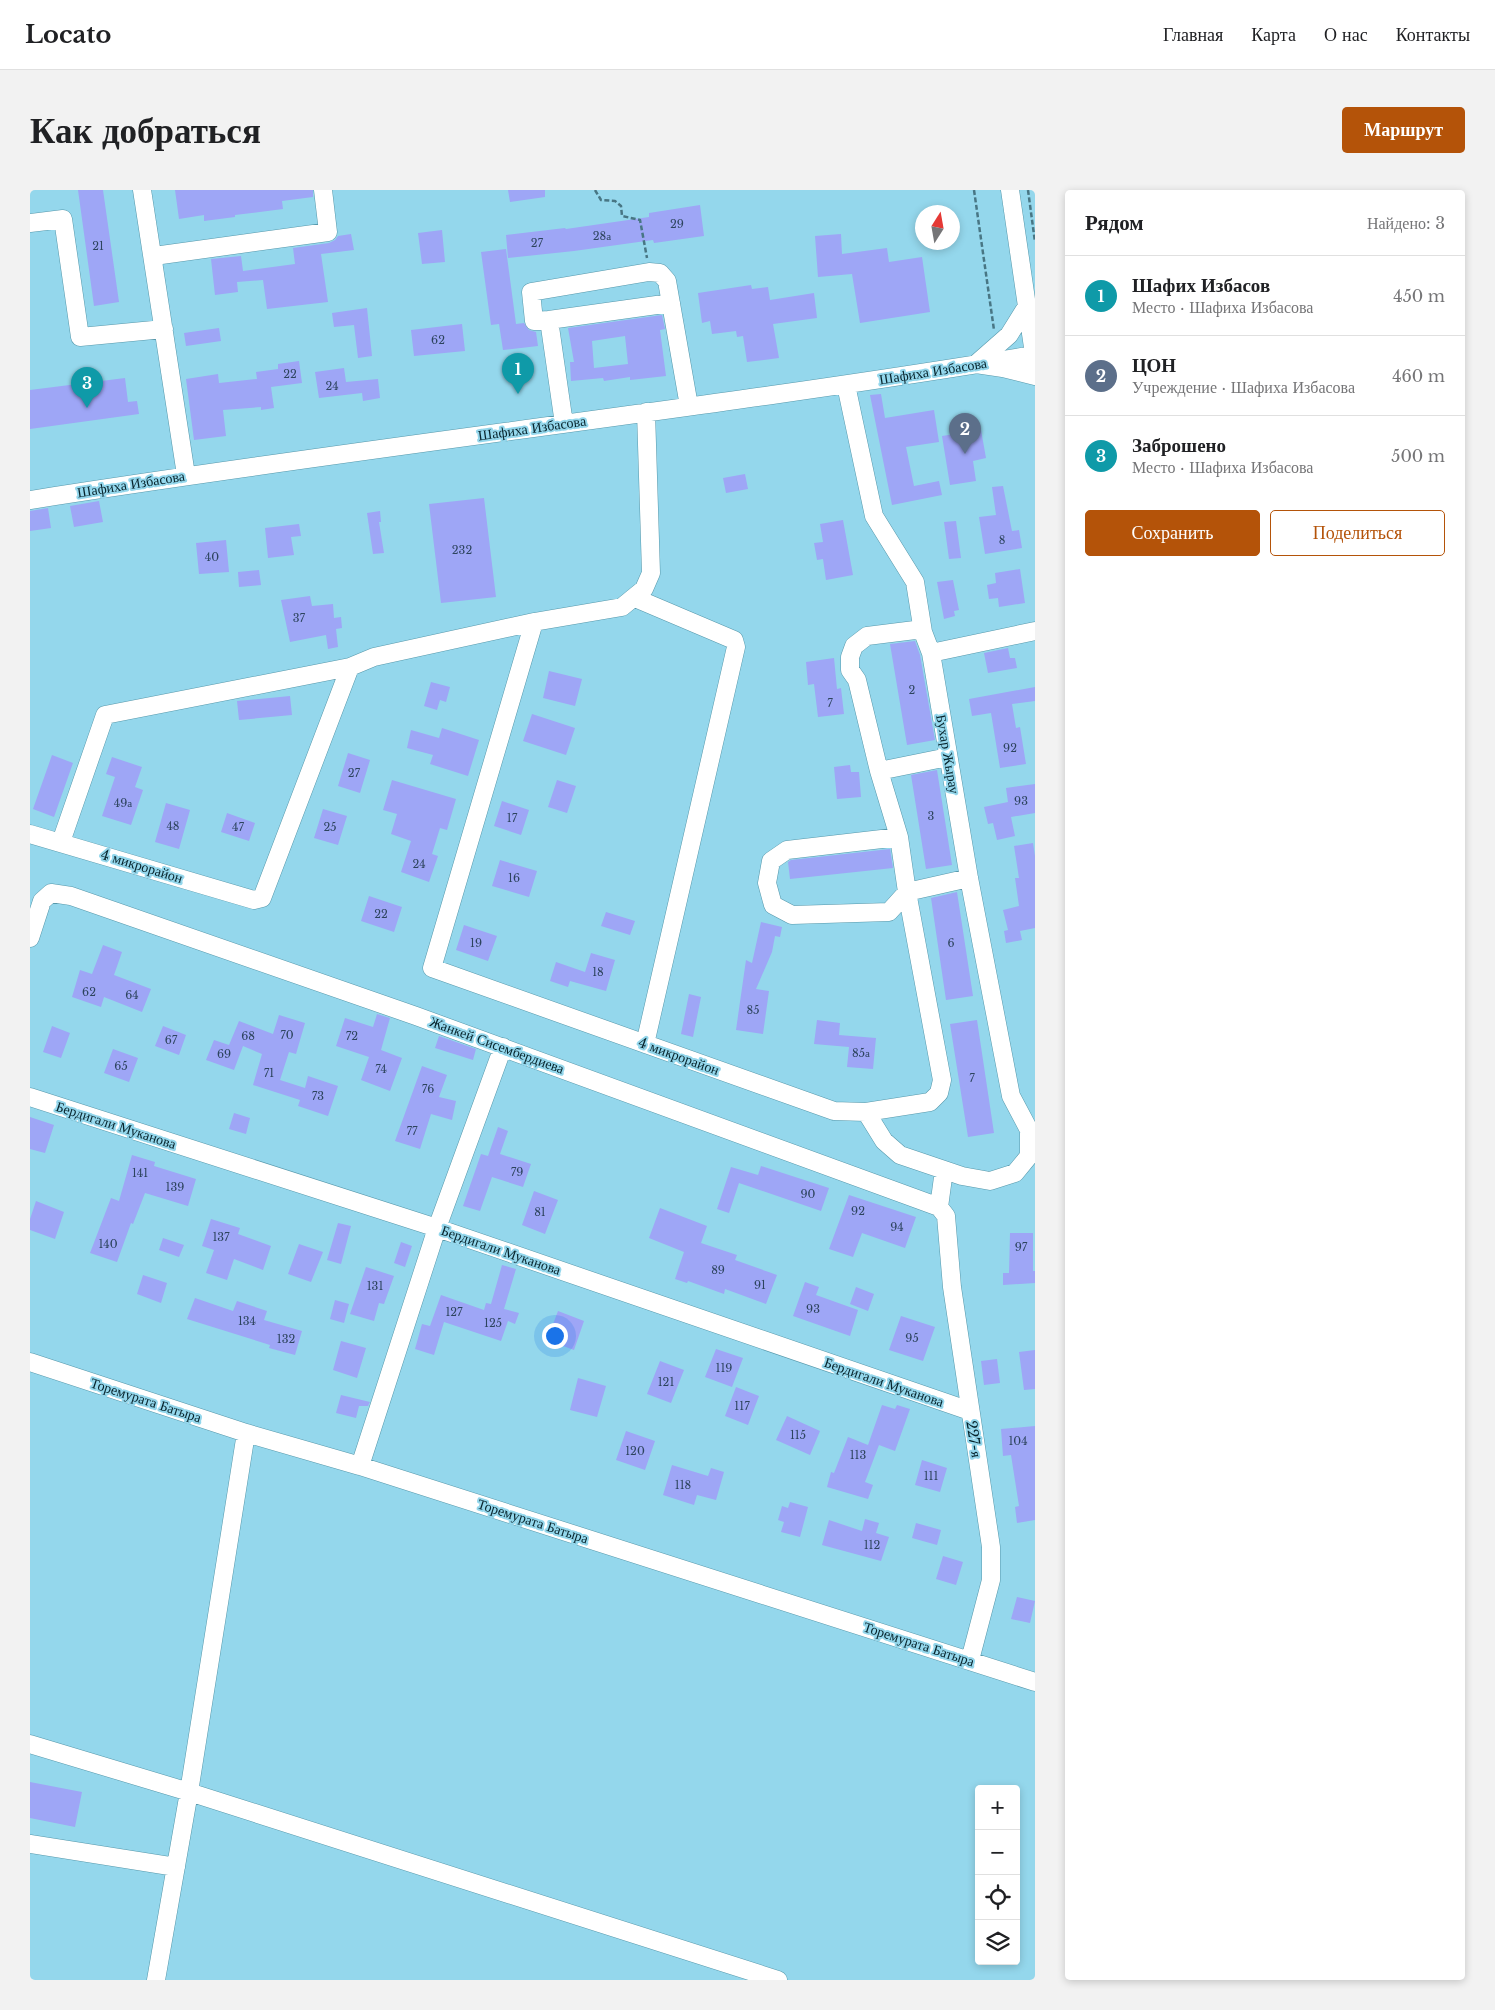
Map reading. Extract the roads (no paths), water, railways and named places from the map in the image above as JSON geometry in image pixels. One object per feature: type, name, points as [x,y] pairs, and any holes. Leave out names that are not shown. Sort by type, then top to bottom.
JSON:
[{"type":"street","points":[[142,190],[154,256],[186,475]]},
{"type":"street","points":[[154,256],[328,232],[323,190]]},
{"type":"street","points":[[1010,190],[1034,358]]},
{"type":"street","points":[[30,223],[62,219],[80,337],[164,329]]},
{"type":"street","points":[[671,303],[534,321],[531,292],[649,272],[660,273],[667,281],[671,303],[689,406]]},
{"type":"street","points":[[976,364],[1009,335],[1027,306]]},
{"type":"street","points":[[549,320],[564,424]]},
{"type":"street","name":"Шафиха Избасова","points":[[30,500],[186,475],[846,385],[976,364],[1034,358]]},
{"type":"street","points":[[976,364],[1035,376]]},
{"type":"street","name":"Бухар Жырау","points":[[846,385],[874,516],[915,582],[924,632],[931,653],[969,878],[1011,1096],[1029,1130],[1029,1156],[1015,1173],[990,1181],[962,1176],[944,1170]]},
{"type":"street","points":[[61,842],[105,715],[350,667],[374,657],[534,622],[622,607],[635,598],[644,589],[651,573],[646,412]]},
{"type":"street","points":[[635,598],[734,640],[736,647],[645,1044]]},
{"type":"street","name":"4 микрорайон","points":[[534,622],[432,968],[834,1112],[866,1112],[930,1102],[939,1092],[942,1080],[907,892]]},
{"type":"street","points":[[907,892],[899,837],[879,771],[856,680],[850,670],[850,657],[854,646],[867,636],[915,630],[924,632]]},
{"type":"street","points":[[931,653],[1035,632]]},
{"type":"street","name":"4 микрорайон","points":[[30,834],[254,900],[262,898],[350,667]]},
{"type":"street","points":[[879,771],[948,757]]},
{"type":"street","points":[[899,837],[787,850],[771,861],[767,883],[773,905],[792,916],[889,912],[907,892],[969,878]]},
{"type":"street","name":"Жанкей Сисембердиева","points":[[30,938],[42,901],[51,893],[71,896],[503,1047],[943,1212]]},
{"type":"street","points":[[360,1466],[437,1228],[503,1047]]},
{"type":"street","name":"Бердигали Муканова","points":[[30,1097],[437,1228],[970,1411]]},
{"type":"street","points":[[866,1112],[884,1141],[900,1155],[944,1170]]},
{"type":"street","name":"227-я","points":[[944,1170],[943,1212],[952,1287],[991,1547],[991,1580],[970,1660]]},
{"type":"street","name":"Торемурата Батыра","points":[[30,1362],[246,1433],[360,1466],[1035,1682]]},
{"type":"street","points":[[156,1980],[189,1792],[246,1433]]},
{"type":"street","points":[[30,1744],[189,1792],[778,1980]]},
{"type":"street","points":[[30,1844],[176,1867]]},
{"type":"place","name":"Шафих Избасов","points":[[518,394]]},
{"type":"place","name":"Заброшено","points":[[87,408]]},
{"type":"place","name":"ЦОН","points":[[965,454]]}]
